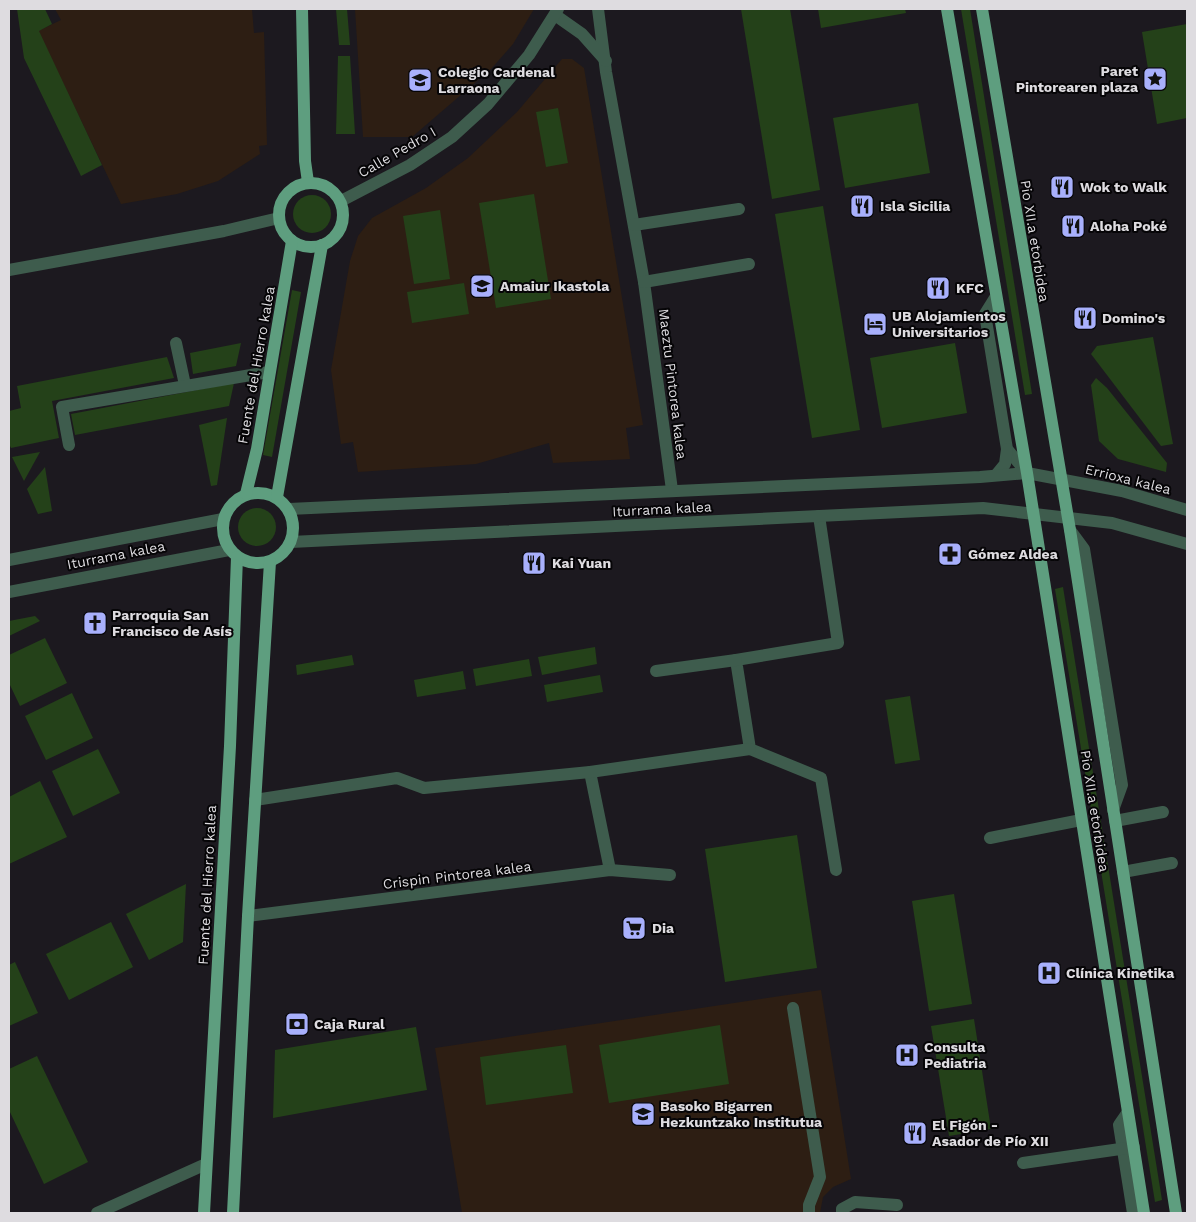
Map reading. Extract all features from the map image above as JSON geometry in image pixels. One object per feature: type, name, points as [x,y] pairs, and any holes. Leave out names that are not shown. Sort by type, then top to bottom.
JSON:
[{"type":"main road","points":[[302,9],[304,160],[308,182]]},
{"type":"main road","name":"Pio XII.a etorbidea","points":[[947,9],[995,298],[1027,473],[1128,1112],[1128,1147],[1144,1213]]},
{"type":"main road","name":"Pio XII.a etorbidea","points":[[982,9],[1070,530],[1176,1213]]},
{"type":"main road","points":[[308,182],[321,184],[333,190],[341,201],[344,214],[341,227],[334,238],[322,245],[306,247],[292,241],[283,231],[279,218],[283,198],[294,188],[308,182]]},
{"type":"main road","name":"Fuente del Hierro kalea","points":[[246,494],[256,449],[292,241]]},
{"type":"main road","points":[[277,497],[322,245]]},
{"type":"main road","points":[[260,492],[277,497],[289,509],[293,518],[291,542],[284,553],[270,562],[247,562],[233,553],[223,535],[223,519],[229,507],[246,494],[260,492]]},
{"type":"main road","name":"Fuente del Hierro kalea","points":[[204,1213],[231,736],[233,553]]},
{"type":"main road","points":[[233,1213],[248,916],[270,562]]},
{"type":"street","name":"Maeztu Pintorea kalea","points":[[598,9],[644,282],[672,490]]},
{"type":"street","points":[[557,12],[582,34],[606,61]]},
{"type":"street","name":"Calle Pedro I","points":[[341,201],[410,165],[452,137],[488,104],[529,55],[557,12]]},
{"type":"street","points":[[634,225],[739,209]]},
{"type":"street","points":[[9,270],[224,231],[279,218]]},
{"type":"street","points":[[644,282],[749,264]]},
{"type":"street","points":[[995,298],[985,314],[1007,449],[1005,464],[996,475]]},
{"type":"street","points":[[176,343],[185,385]]},
{"type":"street","points":[[68,446],[62,407],[269,372]]},
{"type":"street","points":[[1007,449],[1027,473],[1061,478]]},
{"type":"street","name":"Iturrama kalea","points":[[289,509],[672,490],[818,485],[1027,473]]},
{"type":"street","name":"Errioxa kalea","points":[[1061,478],[1187,510]]},
{"type":"street","name":"Iturrama kalea","points":[[291,542],[983,508],[1013,510],[1033,514]]},
{"type":"street","points":[[1033,514],[1067,516],[1112,524],[1187,544]]},
{"type":"street","points":[[656,671],[838,643],[819,516]]},
{"type":"street","name":"Iturrama kalea","points":[[9,560],[223,519]]},
{"type":"street","name":"Iturrama kalea","points":[[9,592],[233,553]]},
{"type":"street","points":[[736,660],[750,749]]},
{"type":"street","points":[[255,800],[397,778],[424,788],[590,772],[750,749],[820,778],[836,870]]},
{"type":"street","points":[[590,772],[610,870]]},
{"type":"street","points":[[1114,816],[1163,812]]},
{"type":"street","points":[[990,838],[1081,820]]},
{"type":"street","points":[[1123,872],[1172,863]]},
{"type":"street","name":"Crispin Pintorea kalea","points":[[248,916],[610,870],[670,875]]},
{"type":"street","points":[[793,1008],[820,1176],[809,1205],[809,1213]]},
{"type":"street","points":[[1023,1163],[1128,1147]]},
{"type":"street","name":"Pio XII.a etorbidea","points":[[1128,1147],[1133,1213]]},
{"type":"street","points":[[98,1213],[206,1164]]},
{"type":"street","points":[[842,1213],[842,1209],[855,1202],[897,1205]]},
{"type":"shaded area","points":[[55,9],[252,9],[254,33],[264,32],[267,145],[259,146],[260,154],[218,181],[177,194],[121,204],[38,31],[61,20]]},
{"type":"shaded area","name":"Colegio Cardenal Larraona","points":[[355,9],[534,9],[513,44],[491,69],[412,137],[363,137]]},
{"type":"shaded area","name":"Amaiur Ikastola","points":[[562,59],[572,59],[584,68],[643,425],[626,428],[630,459],[553,463],[549,443],[476,464],[358,472],[353,442],[341,444],[331,370],[350,261],[358,236],[372,218],[426,188],[468,158],[517,112]]},
{"type":"shaded area","name":"Basoko Bigarren Hezkuntzako Institutua","points":[[821,990],[851,1179],[833,1187],[823,1197],[820,1213],[462,1213],[435,1048]]},
{"type":"green space","points":[[17,9],[45,9],[52,24],[39,31],[102,165],[81,176],[24,58]]},
{"type":"green space","points":[[336,9],[347,9],[350,45],[339,45]]},
{"type":"green space","points":[[741,9],[790,9],[820,190],[772,199]]},
{"type":"green space","points":[[818,9],[905,9],[906,13],[821,28]]},
{"type":"green space","points":[[961,9],[970,9],[1032,394],[1025,395]]},
{"type":"green space","points":[[1187,24],[1187,118],[1157,124],[1142,32]]},
{"type":"green space","points":[[338,56],[350,56],[355,134],[336,134]]},
{"type":"green space","points":[[918,103],[930,173],[845,188],[833,118]]},
{"type":"green space","points":[[558,108],[568,163],[546,167],[536,112]]},
{"type":"green space","points":[[534,194],[551,299],[496,308],[479,203]]},
{"type":"green space","points":[[312,195],[325,201],[331,214],[325,227],[312,233],[299,227],[293,214],[299,201]]},
{"type":"green space","points":[[823,206],[860,430],[812,438],[775,214]]},
{"type":"green space","points":[[440,210],[450,279],[414,284],[403,216]]},
{"type":"green space","points":[[464,283],[469,314],[412,323],[407,292]]},
{"type":"green space","points":[[292,290],[301,292],[272,457],[263,455]]},
{"type":"green space","points":[[1153,337],[1173,444],[1161,446],[1091,354],[1097,346]]},
{"type":"green space","points":[[241,343],[236,366],[193,374],[190,353]]},
{"type":"green space","points":[[955,343],[967,413],[882,428],[870,358]]},
{"type":"green space","points":[[167,357],[174,378],[52,401],[59,438],[11,448],[9,444],[9,411],[21,408],[17,386]]},
{"type":"green space","points":[[1096,378],[1107,388],[1167,463],[1166,472],[1118,459],[1099,441],[1091,385]]},
{"type":"green space","points":[[234,383],[229,406],[75,435],[71,414]]},
{"type":"green space","points":[[227,418],[217,485],[211,486],[199,425]]},
{"type":"green space","points":[[40,452],[24,481],[12,457]]},
{"type":"green space","points":[[45,467],[52,511],[38,514],[27,489]]},
{"type":"green space","points":[[257,508],[271,513],[276,527],[271,541],[257,546],[243,541],[238,527],[243,513]]},
{"type":"green space","points":[[1063,587],[1162,1200],[1155,1202],[1055,589]]},
{"type":"green space","points":[[35,616],[40,621],[9,636],[9,621]]},
{"type":"green space","points":[[45,638],[67,683],[20,706],[9,683],[9,655]]},
{"type":"green space","points":[[595,647],[597,664],[542,675],[538,657]]},
{"type":"green space","points":[[352,655],[354,665],[297,675],[296,665]]},
{"type":"green space","points":[[529,659],[532,676],[476,686],[473,669]]},
{"type":"green space","points":[[463,671],[466,689],[417,697],[414,680]]},
{"type":"green space","points":[[600,675],[603,692],[547,702],[544,685]]},
{"type":"green space","points":[[72,693],[93,738],[46,760],[25,716]]},
{"type":"green space","points":[[910,696],[920,760],[895,764],[885,700]]},
{"type":"green space","points":[[98,749],[120,793],[73,816],[52,771]]},
{"type":"green space","points":[[40,781],[67,837],[9,864],[9,797]]},
{"type":"green space","points":[[797,835],[817,968],[725,982],[705,849]]},
{"type":"green space","points":[[186,884],[183,942],[149,960],[126,914]]},
{"type":"green space","points":[[954,894],[972,1004],[929,1011],[912,901]]},
{"type":"green space","points":[[111,922],[133,967],[69,1000],[46,954]]},
{"type":"green space","points":[[15,962],[38,1013],[9,1026],[9,965]]},
{"type":"green space","points":[[974,1019],[991,1129],[949,1136],[931,1026]]},
{"type":"green space","points":[[720,1025],[729,1084],[609,1103],[599,1045]]},
{"type":"green space","points":[[416,1027],[427,1090],[273,1118],[275,1050]]},
{"type":"green space","points":[[566,1045],[573,1093],[486,1105],[480,1057]]},
{"type":"green space","points":[[37,1056],[88,1162],[44,1184],[9,1110],[9,1069]]},
{"type":"place","name":"Paret Pintorearen plaza","points":[[1155,79]]},
{"type":"place","name":"Colegio Cardenal Larraona","points":[[420,80]]},
{"type":"place","name":"Wok to Walk","points":[[1062,187]]},
{"type":"place","name":"Isla Sicilia","points":[[862,206]]},
{"type":"place","name":"Aloha Poké","points":[[1073,226]]},
{"type":"place","name":"Amaiur Ikastola","points":[[482,286]]},
{"type":"place","name":"KFC","points":[[938,288]]},
{"type":"place","name":"Domino's","points":[[1085,318]]},
{"type":"place","name":"UB Alojamientos Universitarios","points":[[875,324]]},
{"type":"place","name":"Gómez Aldea","points":[[950,554]]},
{"type":"place","name":"Kai Yuan","points":[[534,563]]},
{"type":"place","name":"Parroquia San Francisco de Asís","points":[[95,623]]},
{"type":"place","name":"Dia","points":[[634,928]]},
{"type":"place","name":"Clínica Kinetika","points":[[1049,973]]},
{"type":"place","name":"Caja Rural","points":[[297,1024]]},
{"type":"place","name":"Consulta Pediatria","points":[[907,1055]]},
{"type":"place","name":"Basoko Bigarren Hezkuntzako Institutua","points":[[643,1114]]},
{"type":"place","name":"El Figón - Asador de Pío XII","points":[[915,1133]]}]
